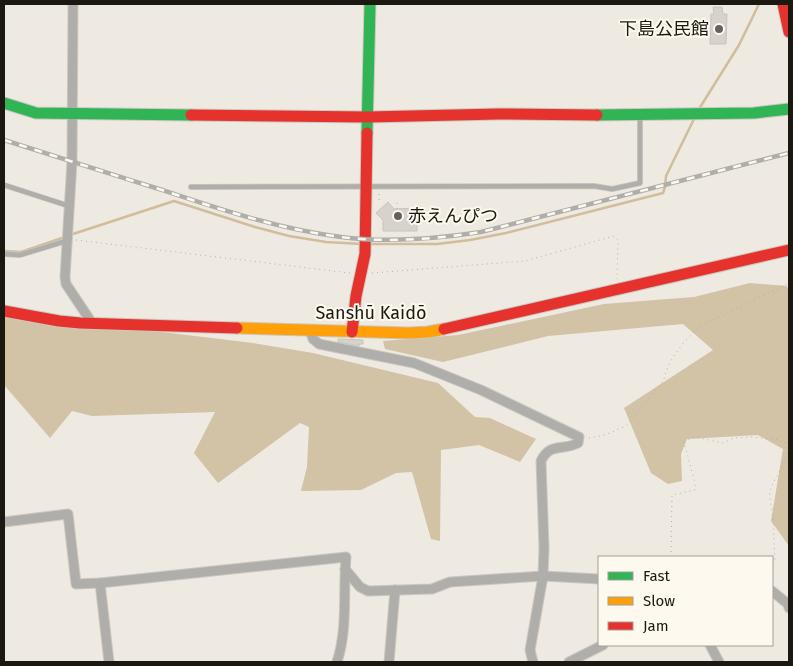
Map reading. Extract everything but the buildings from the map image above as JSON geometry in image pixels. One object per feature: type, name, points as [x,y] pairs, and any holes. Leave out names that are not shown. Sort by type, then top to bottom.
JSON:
[{"type":"street","points":[[73,4],[72,162],[66,240],[66,284],[92,323]]},
{"type":"street","points":[[352,332],[356,296],[365,254],[373,187],[368,117],[370,4]]},
{"type":"street","points":[[783,4],[789,32]]},
{"type":"street","points":[[4,103],[36,113],[368,117],[498,114],[640,115],[754,113],[789,109]]},
{"type":"street","name":"Sanshū Kaidō","points":[[4,310],[59,321],[92,323],[310,331],[428,332],[789,250]]},
{"type":"street","points":[[310,331],[313,339],[319,344],[414,364],[481,390],[580,437],[578,443],[572,446],[554,448],[545,453],[541,461],[543,576],[530,650],[533,662]]},
{"type":"street","points":[[4,522],[68,514],[76,584],[346,558],[346,606],[338,662]]},
{"type":"street","points":[[345,569],[360,587],[368,591],[432,589],[450,582],[543,576],[598,579]]},
{"type":"street","points":[[100,583],[109,662]]},
{"type":"street","points":[[389,662],[395,590]]},
{"type":"street","points":[[773,592],[788,604],[789,608]]},
{"type":"street","points":[[569,662],[601,646]]},
{"type":"street","points":[[711,646],[719,662]]},
{"type":"lane","points":[[191,186],[594,186],[612,189],[640,183],[640,115]]},
{"type":"lane","points":[[4,185],[69,206]]},
{"type":"lane","points":[[4,254],[20,255],[66,240]]},
{"type":"path","points":[[373,187],[379,200]]},
{"type":"path","points":[[397,202],[397,209]]},
{"type":"path","points":[[579,440],[605,435],[626,426],[664,380],[665,370],[670,362],[699,327],[789,283]]},
{"type":"path","points":[[671,556],[672,495],[695,490],[695,483],[684,442],[695,437],[718,443],[734,438],[775,438],[784,442],[788,449],[770,493],[775,562],[773,565]]},
{"type":"shaded area","points":[[750,283],[787,286],[789,292],[789,546],[771,521],[783,449],[758,435],[687,439],[681,454],[682,481],[668,484],[651,473],[624,408],[713,350],[683,324],[548,336],[443,362],[385,349],[383,341],[458,335],[604,304],[694,297]]},
{"type":"shaded area","points":[[4,313],[253,343],[313,353],[438,383],[475,417],[490,418],[536,439],[520,462],[479,445],[441,450],[440,541],[431,539],[412,472],[396,473],[361,490],[301,491],[307,467],[309,427],[300,423],[218,483],[194,453],[215,412],[92,416],[72,411],[50,438],[4,385]]},
{"type":"waterway","points":[[699,109],[739,45],[759,4]]},
{"type":"waterway","points":[[369,244],[437,244],[470,240],[506,233],[663,193],[666,176],[694,119]]},
{"type":"waterway","points":[[70,235],[174,201],[289,236],[326,242],[362,244]]},
{"type":"waterway","points":[[4,251],[21,252],[62,238]]},
{"type":"railway","points":[[4,140],[249,217],[294,229],[341,237],[376,240],[446,237],[481,232],[789,153]]},
{"type":"traffic: fast","points":[[367,133],[370,4]]},
{"type":"traffic: fast","points":[[4,103],[36,113],[191,115]]},
{"type":"traffic: fast","points":[[597,115],[754,113],[789,109]]},
{"type":"traffic: slow","points":[[237,328],[408,333],[444,329]]},
{"type":"traffic: jam","points":[[783,4],[789,32]]},
{"type":"traffic: jam","points":[[191,115],[368,117],[498,114],[597,115]]},
{"type":"traffic: jam","points":[[352,332],[356,296],[365,254],[367,133]]},
{"type":"traffic: jam","points":[[444,329],[789,250]]},
{"type":"traffic: jam","points":[[4,311],[80,323],[237,328]]},
{"type":"place","name":"下島公民館","points":[[719,29]]},
{"type":"place","name":"赤えんぴつ","points":[[398,216]]}]
